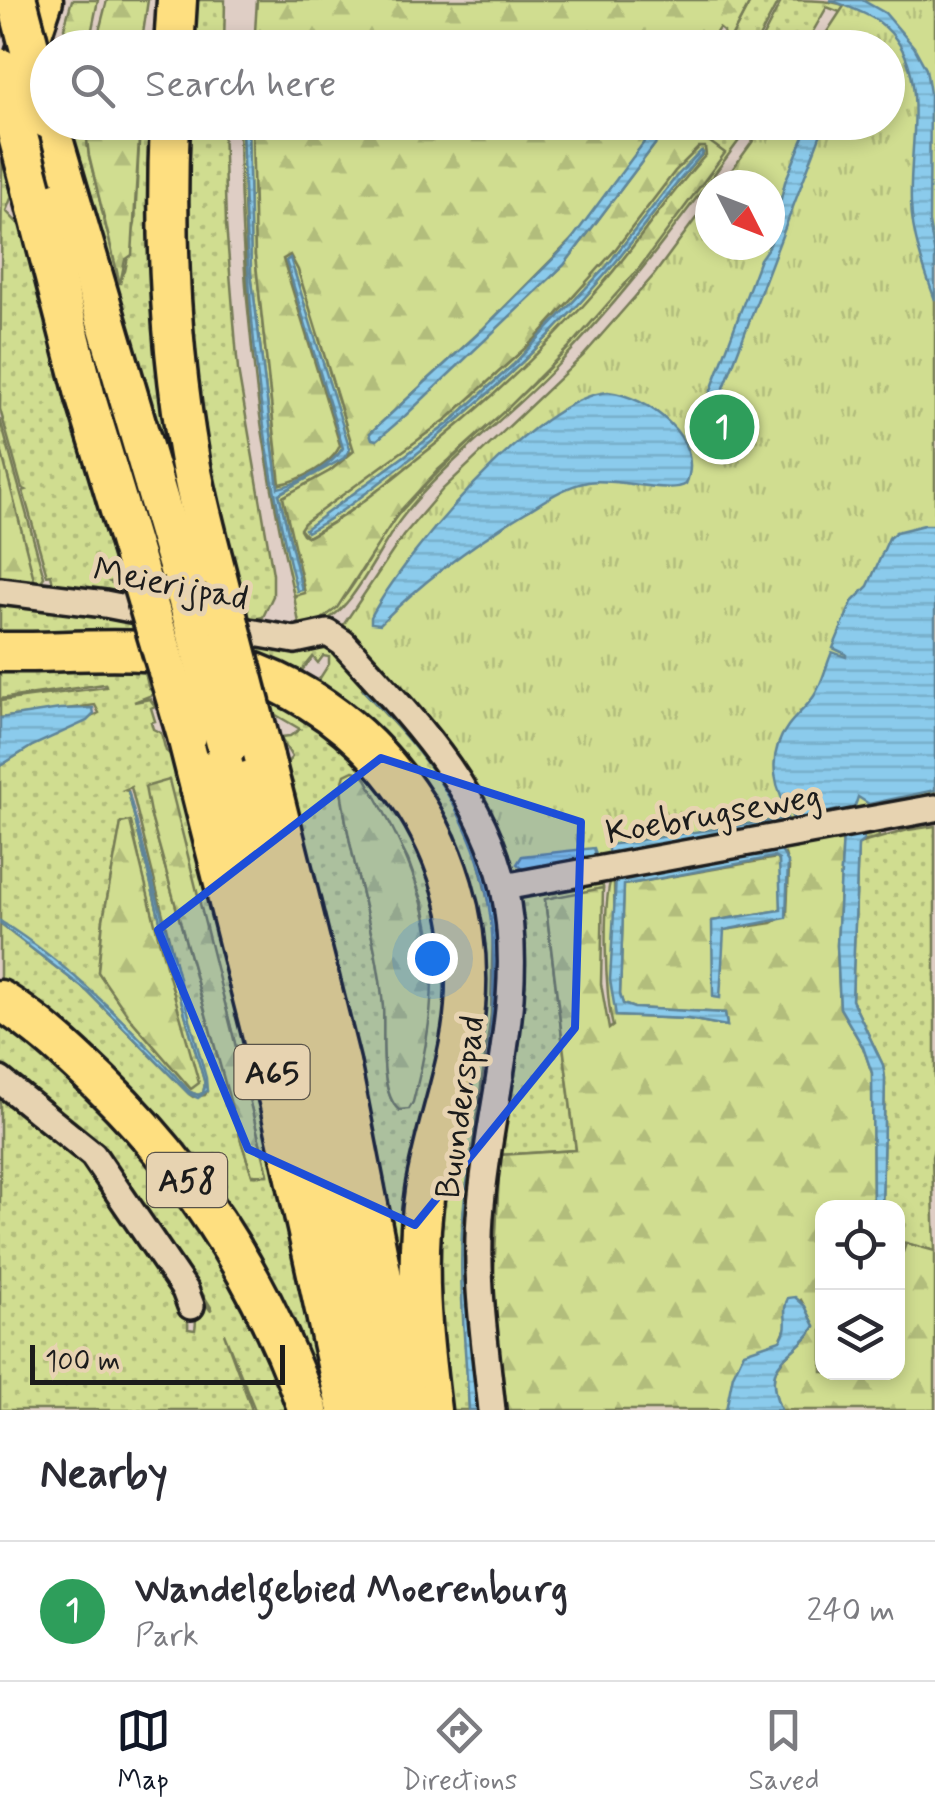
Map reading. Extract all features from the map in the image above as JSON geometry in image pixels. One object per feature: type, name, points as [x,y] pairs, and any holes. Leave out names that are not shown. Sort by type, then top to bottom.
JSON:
[{"type":"highway","name":"A65","points":[[17,0],[30,50]]},
{"type":"highway","points":[[32,30],[43,0]]},
{"type":"highway","points":[[175,30],[177,0]]},
{"type":"highway","points":[[0,120],[30,36]]},
{"type":"highway","name":"A65","points":[[0,68],[86,398],[188,736],[283,1120],[346,1410]]},
{"type":"highway","name":"A65","points":[[54,140],[227,746],[312,1089],[378,1410]]},
{"type":"highway","name":"A65","points":[[169,140],[166,208],[173,342],[190,463],[340,1062],[408,1410]]},
{"type":"highway","points":[[0,652],[180,654],[269,678],[321,706],[363,739],[398,779],[434,834],[457,902],[466,972],[464,1021],[425,1192],[418,1266],[431,1410]]},
{"type":"highway","name":"A58","points":[[0,1000],[68,1052],[170,1157],[208,1208],[271,1318],[308,1410]]},
{"type":"street","name":"Meierijpad","points":[[0,590],[105,604],[281,640],[328,633]]},
{"type":"street","name":"Buunderspad","points":[[328,633],[355,656],[453,772],[475,811],[504,886],[511,963],[508,1020],[481,1203],[478,1252],[492,1410]]},
{"type":"street","name":"Koebrugseweg","points":[[504,886],[935,808]]},
{"type":"street","points":[[0,1080],[93,1155],[185,1290],[191,1306]]},
{"type":"highlighted area","points":[[381,758],[581,822],[575,1028],[415,1225],[248,1149],[158,930]]},
{"type":"green space","points":[[72,0],[98,0],[92,30],[64,28]]},
{"type":"green space","points":[[107,0],[148,0],[144,30],[99,30]]},
{"type":"green space","points":[[190,0],[225,0],[224,30],[188,30]]},
{"type":"green space","points":[[257,0],[751,0],[735,30],[255,30]]},
{"type":"green space","points":[[751,0],[779,0],[763,30],[735,30]]},
{"type":"green space","points":[[782,0],[839,4],[862,15],[876,30],[827,7],[814,30],[766,30]]},
{"type":"green space","points":[[848,0],[935,0],[935,802],[511,880],[340,630],[403,536],[443,489],[583,356],[654,275],[695,219],[695,260],[785,260],[785,170],[732,170],[754,140],[905,140],[905,30],[828,30]]},
{"type":"green space","points":[[73,140],[87,140],[119,281],[125,271],[135,223],[139,140],[166,140],[198,573]]},
{"type":"green space","points":[[87,140],[139,140],[132,255],[125,260],[120,284]]},
{"type":"green space","points":[[183,140],[224,140],[238,370],[273,574],[273,596],[263,617],[249,620],[247,599],[242,600],[206,461],[209,458],[187,315]]},
{"type":"green space","points":[[239,140],[242,140],[245,241],[259,408],[253,361],[247,302]]},
{"type":"green space","points":[[248,140],[252,140],[255,255],[280,484],[313,469],[340,445],[283,259],[290,255],[354,451],[330,471],[283,497],[306,593],[294,596],[261,422],[284,534],[302,590],[279,494],[350,453],[290,258],[286,261],[343,448],[314,473],[278,489],[251,273]]},
{"type":"green space","points":[[252,140],[646,140],[574,237],[482,330],[370,433],[377,440],[564,265],[658,140],[707,140],[725,153],[712,170],[695,170],[695,193],[640,267],[575,341],[399,512],[337,608],[300,629],[294,596],[305,593],[283,497],[330,471],[354,451],[298,270],[290,255],[283,259],[340,445],[330,459],[280,484],[255,255]],"holes":[[[699,147],[705,147],[706,155],[619,264],[536,355],[460,424],[371,496],[321,530],[308,537],[303,534],[300,529],[304,523],[448,418],[534,340],[614,251],[675,171]]]},
{"type":"green space","points":[[707,140],[739,140],[717,170],[711,170],[724,153]]},
{"type":"green space","points":[[699,147],[705,147],[706,155],[619,264],[536,355],[383,486],[307,537],[300,529],[304,522],[448,418],[534,340],[614,251],[675,171]],"holes":[[[702,151],[602,278],[529,355],[423,448],[352,503],[307,531],[448,424],[513,365],[607,266],[676,177]]]},
{"type":"green space","points":[[46,156],[167,585],[159,584],[70,280]]},
{"type":"green space","points":[[2,161],[12,196],[6,211],[26,232],[118,559],[114,561],[119,580],[110,582],[118,586],[121,600],[35,586],[0,446],[0,419],[44,577],[40,583],[51,587],[51,574],[47,575],[0,409]]},
{"type":"green space","points":[[695,192],[695,200],[681,219],[580,342],[418,498],[353,595],[330,618],[318,622],[343,598],[404,508],[580,336]]},
{"type":"green space","points":[[0,446],[36,587],[0,581]]},
{"type":"green space","points":[[0,595],[129,614],[135,638],[0,639]]},
{"type":"green space","points":[[252,637],[280,644],[323,639],[338,646],[403,715],[448,770],[478,827],[491,866],[500,905],[504,986],[498,1068],[476,1200],[474,1238],[477,1312],[488,1410],[477,1410],[471,1272],[474,1190],[498,1016],[496,919],[488,872],[473,827],[451,783],[394,709],[363,682],[362,689],[418,750],[453,800],[476,851],[493,922],[491,1014],[462,1223],[469,1410],[444,1410],[435,1312],[435,1239],[442,1188],[470,1064],[480,968],[476,924],[466,882],[431,804],[406,768],[377,735],[318,681],[329,657],[323,656],[318,663],[313,657],[299,674],[295,673],[258,659]]},
{"type":"green space","points":[[142,661],[149,689],[153,690],[152,695],[134,702],[150,699],[155,706],[151,708],[153,729],[161,733],[166,751],[174,757],[242,1019],[327,1410],[317,1410],[259,1279],[0,990],[0,924],[88,992],[189,1094],[205,1095],[207,1091],[131,787],[124,790],[128,791],[205,1084],[203,1093],[190,1092],[97,997],[0,921],[0,766],[99,713],[95,705],[0,718],[0,701],[106,687],[105,684],[0,699],[0,665]],"holes":[[[168,781],[268,1174],[267,1175],[252,1175],[150,813]],[[131,822],[191,1089],[129,1017],[98,972],[103,920],[121,824]]]},
{"type":"green space","points":[[265,684],[352,738],[451,898],[451,1053],[425,1410],[287,783],[293,783],[286,764],[292,757],[280,737],[300,729],[276,715],[274,720]],"holes":[[[366,779],[408,860],[431,939],[399,1110],[392,1101],[385,1076],[380,979],[341,788]]]},
{"type":"green space","points":[[353,771],[366,779],[390,822],[421,899],[429,935],[430,1011],[424,1054],[409,1109],[399,1110],[392,1101],[385,1076],[380,979],[341,788],[345,775]]},
{"type":"green space","points":[[169,780],[268,1175],[252,1175],[150,813],[145,787]]},
{"type":"green space","points":[[130,821],[199,1083],[191,1089],[129,1017],[98,972],[121,823]]},
{"type":"green space","points":[[877,825],[879,837],[863,841],[843,834],[837,945],[840,1008],[863,1047],[872,1073],[873,1200],[815,1200],[815,1326],[801,1300],[786,1313],[787,1325],[780,1341],[744,1353],[726,1410],[503,1410],[492,1314],[500,1155],[576,1150],[545,899],[603,888],[601,984],[609,1029],[613,1026],[606,971],[610,883],[614,871]],"holes":[[[785,854],[789,868],[787,914],[772,923],[724,930],[722,934],[712,921],[781,910],[781,865],[777,858],[624,885],[620,995],[623,1004],[634,1008],[725,1013],[727,1026],[688,1019],[616,1016],[614,882]]]},
{"type":"green space","points":[[935,826],[935,1251],[905,1243],[905,1200],[882,1200],[885,1078],[883,1065],[852,1000],[858,844]]},
{"type":"green space","points":[[602,879],[603,888],[545,900],[576,1150],[500,1155],[492,1314],[484,1288],[512,897]]},
{"type":"green space","points":[[0,1016],[51,1058],[143,1149],[225,1255],[257,1313],[297,1410],[255,1410],[224,1333],[252,1410],[0,1410],[0,1085],[68,1144],[107,1187],[175,1284],[184,1301],[188,1329],[195,1330],[196,1320],[185,1285],[132,1207],[73,1139],[0,1075],[0,1069],[76,1132],[34,1094],[0,1067]],"holes":[[[105,1163],[166,1238],[212,1309]]]},
{"type":"green space","points":[[906,1243],[935,1251],[935,1410],[781,1410],[775,1393],[776,1369],[815,1326],[815,1380],[905,1380],[905,1246]]},
{"type":"water","points":[[830,0],[862,0],[885,13],[900,30],[887,30],[862,12]]},
{"type":"water","points":[[905,36],[926,69],[930,93],[929,222],[935,256],[935,300],[912,215],[914,106]]},
{"type":"water","points":[[243,140],[248,140],[251,273],[278,488],[314,473],[343,448],[286,261],[290,258],[350,449],[344,458],[279,494],[302,590],[297,591],[263,417],[247,241]]},
{"type":"water","points":[[646,140],[658,140],[564,265],[405,416],[377,440],[372,439],[370,433],[569,243]]},
{"type":"water","points":[[802,140],[819,140],[785,228],[785,182]]},
{"type":"water","points":[[701,151],[615,263],[529,355],[423,449],[307,532],[305,529],[448,424],[513,365],[607,266]]},
{"type":"water","points":[[760,260],[773,260],[714,414],[704,426],[707,401]]},
{"type":"water","points":[[608,392],[639,402],[669,423],[688,451],[686,484],[668,488],[599,481],[564,490],[468,550],[380,624],[371,623],[388,589],[412,556],[475,483],[545,421],[578,401]]},
{"type":"water","points":[[935,525],[935,790],[869,804],[858,797],[853,812],[840,815],[837,810],[795,821],[777,786],[776,750],[781,738],[814,696],[832,652],[846,657],[833,648],[852,602],[868,586],[889,538],[896,532]]},
{"type":"water","points":[[363,682],[447,777],[489,871],[500,933],[498,1014],[470,1266],[477,1410],[469,1410],[461,1256],[465,1194],[480,1115],[494,989],[485,885],[469,837],[444,789],[410,741],[364,691]]},
{"type":"water","points":[[93,708],[94,714],[87,721],[32,746],[0,766],[0,718]]},
{"type":"water","points":[[128,791],[206,1078],[207,1091],[198,1098],[189,1094],[88,992],[0,924],[77,978],[190,1092],[203,1093],[205,1084]]},
{"type":"water","points":[[787,818],[792,828],[608,857],[608,845]]},
{"type":"water","points":[[863,832],[864,840],[858,845],[852,1000],[883,1065],[885,1078],[882,1200],[873,1200],[872,1073],[863,1047],[840,1008],[837,945],[843,834]]},
{"type":"water","points":[[594,848],[597,858],[524,870],[517,864],[522,856]]},
{"type":"water","points":[[780,849],[788,862],[786,918],[724,930],[720,998],[713,997],[712,921],[781,910],[779,860],[774,857],[624,885],[620,994],[623,1004],[634,1008],[725,1013],[727,1026],[688,1019],[616,1016],[610,980],[616,877]]},
{"type":"water","points":[[795,1297],[805,1306],[815,1326],[776,1369],[775,1393],[781,1410],[726,1410],[733,1375],[744,1352],[780,1340],[788,1298]]},
{"type":"place","name":"Wandelgebied Moerenburg","points":[[722,427]]}]
